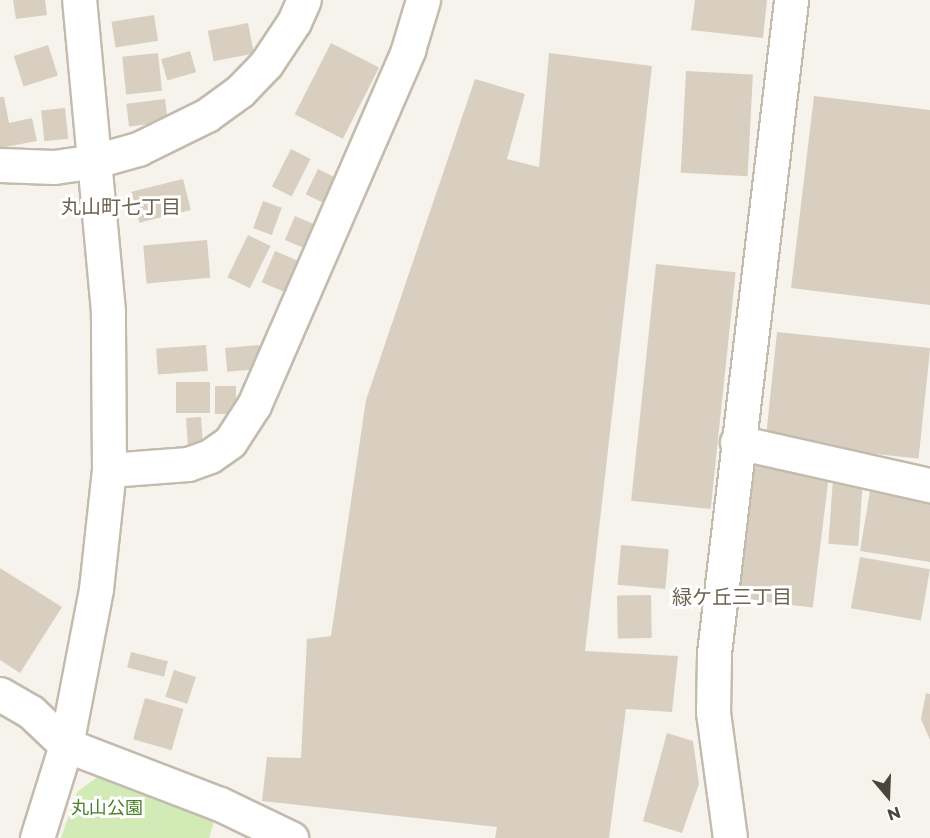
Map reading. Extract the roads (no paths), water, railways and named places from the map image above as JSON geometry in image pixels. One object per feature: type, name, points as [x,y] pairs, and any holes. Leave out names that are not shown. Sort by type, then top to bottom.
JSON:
[{"type":"street","points":[[37,838],[66,746],[96,588],[109,470],[108,311],[79,0]]},
{"type":"street","points":[[0,165],[54,167],[95,161],[138,149],[174,132],[240,91],[266,64],[294,22],[304,0]]},
{"type":"street","points":[[109,470],[188,464],[210,456],[230,442],[254,405],[408,50],[423,0]]},
{"type":"street","points":[[732,838],[717,765],[713,700],[714,653],[737,442],[791,0]]},
{"type":"street","points":[[737,442],[930,485]]},
{"type":"street","points":[[0,694],[31,712],[66,746],[220,804],[291,838]]},
{"type":"district","name":"丸山町七丁目","points":[[121,207]]},
{"type":"district","name":"緑ケ丘三丁目","points":[[732,597]]},
{"type":"park label","name":"丸山公園","points":[[107,808]]}]
